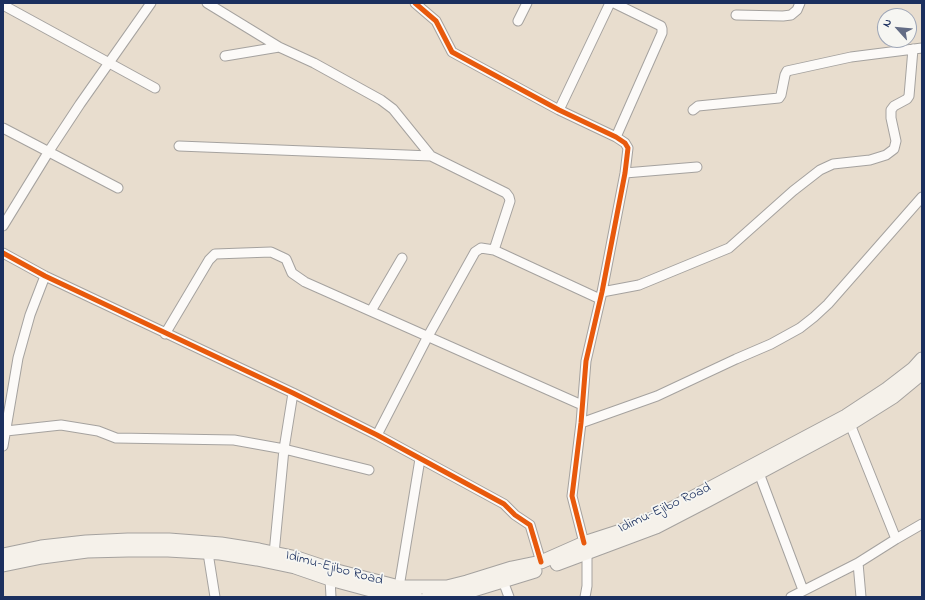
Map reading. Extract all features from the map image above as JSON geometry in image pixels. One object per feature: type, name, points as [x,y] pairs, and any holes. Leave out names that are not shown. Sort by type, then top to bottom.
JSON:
[{"type":"main road","name":"Idimu-Ejibo Road","points":[[428,597],[448,596],[503,582],[544,569],[618,532],[652,519],[846,416],[887,389],[913,369],[922,359]]},
{"type":"main road","name":"Idimu-Ejibo Road","points":[[3,555],[41,547],[86,542],[169,540],[221,544],[259,550],[297,558],[333,570],[399,587],[447,587],[512,568],[540,562],[656,527],[759,474],[850,424],[892,397],[922,372]]},
{"type":"main road","name":"Idimu-Ejibo Road","points":[[3,565],[42,557],[87,551],[168,550],[208,553],[258,559],[295,567],[330,579],[397,597],[416,597]]},
{"type":"street","points":[[3,226],[49,151],[151,3]]},
{"type":"street","points":[[207,3],[279,47],[314,63],[387,104],[393,109],[431,156],[506,194],[510,201],[494,250]]},
{"type":"street","points":[[415,3],[436,21],[452,52],[559,110],[616,137],[625,143],[628,148],[625,173],[601,295],[586,361],[581,423],[572,496],[585,548],[587,586],[585,597]]},
{"type":"street","points":[[518,21],[527,3]]},
{"type":"street","points":[[559,110],[610,3]]},
{"type":"street","points":[[614,3],[661,26],[662,29],[662,33],[616,137]]},
{"type":"street","points":[[736,15],[791,15],[797,10],[800,3]]},
{"type":"street","points":[[3,5],[155,88]]},
{"type":"street","points":[[225,56],[279,47]]},
{"type":"street","points":[[377,435],[427,338],[475,252],[481,248],[494,250],[601,295],[639,285],[729,248],[820,170],[834,164],[870,160],[886,155],[894,149],[896,141],[891,118],[891,110],[894,106],[910,96],[917,49],[851,57],[787,71],[784,75],[781,95],[779,98],[698,106],[693,110]]},
{"type":"street","points":[[3,128],[118,188]]},
{"type":"street","points":[[180,146],[431,156]]},
{"type":"street","points":[[625,173],[697,167]]},
{"type":"street","points":[[581,423],[657,396],[786,336],[800,328],[828,304],[922,197]]},
{"type":"street","points":[[165,334],[209,260],[215,254],[272,252],[286,259],[292,273],[305,282],[427,338],[582,405]]},
{"type":"street","points":[[3,253],[45,276],[165,334],[293,393],[377,435],[504,504],[515,515],[530,525],[540,562]]},
{"type":"street","points":[[371,311],[402,258]]},
{"type":"street","points":[[3,446],[18,358],[30,315],[45,276]]},
{"type":"street","points":[[274,554],[284,449],[293,393]]},
{"type":"street","points":[[850,424],[896,539]]},
{"type":"street","points":[[6,431],[61,425],[98,431],[116,438],[234,440],[284,449],[369,470]]},
{"type":"street","points":[[399,587],[420,459]]},
{"type":"street","points":[[759,474],[803,590]]},
{"type":"street","points":[[792,597],[858,563],[922,524]]},
{"type":"street","points":[[208,553],[215,597]]},
{"type":"street","points":[[858,563],[861,597]]},
{"type":"street","points":[[330,579],[332,597]]},
{"type":"street","points":[[503,582],[509,597]]},
{"type":"cycle path","points":[[415,3],[436,21],[452,52],[559,110],[616,137],[625,143],[628,148],[625,173],[602,292],[586,361],[581,423],[572,496],[584,543]]},
{"type":"cycle path","points":[[3,253],[45,276],[293,393],[377,435],[504,504],[515,515],[530,525],[541,562]]}]
